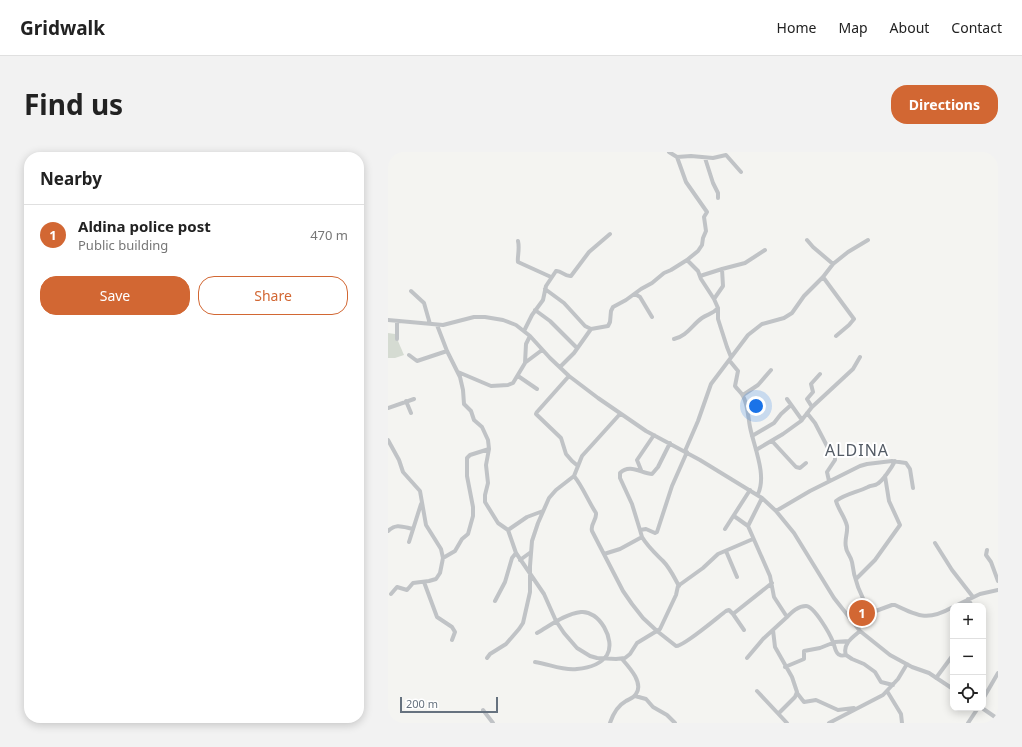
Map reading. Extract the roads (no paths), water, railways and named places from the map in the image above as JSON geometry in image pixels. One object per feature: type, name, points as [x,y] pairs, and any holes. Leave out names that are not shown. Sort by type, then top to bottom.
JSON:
[{"type":"street","points":[[669,152],[677,157],[690,156],[705,158],[714,158],[726,154],[741,172]]},
{"type":"street","points":[[545,289],[564,303],[587,328],[604,328],[609,325],[612,308],[654,282],[664,272],[675,268],[698,251],[702,245],[706,232],[704,217],[707,212],[686,182],[677,157]]},
{"type":"street","points":[[705,158],[713,183],[718,193],[718,198]]},
{"type":"street","points":[[524,331],[535,310],[544,298],[545,289],[551,277],[557,270],[571,276],[589,252],[610,234]]},
{"type":"street","points":[[807,240],[833,264]]},
{"type":"street","points":[[640,530],[655,533],[657,532],[672,486],[698,421],[708,390],[748,335],[759,326],[792,313],[804,296],[823,277],[833,264],[848,252],[868,240]]},
{"type":"street","points":[[518,241],[518,262],[551,277]]},
{"type":"street","points":[[700,276],[745,263],[765,250]]},
{"type":"street","points":[[687,260],[698,271],[714,298],[718,308],[718,317],[730,358],[738,371],[735,386],[743,395],[760,470],[760,488],[758,494]]},
{"type":"street","points":[[714,298],[723,286],[722,269]]},
{"type":"street","points":[[823,277],[854,319],[836,336]]},
{"type":"street","points":[[411,291],[424,303],[430,324]]},
{"type":"street","points":[[635,294],[640,297],[652,317]]},
{"type":"street","points":[[674,339],[683,336],[702,318],[713,314],[718,308]]},
{"type":"street","points":[[535,310],[550,321],[577,348]]},
{"type":"street","points":[[713,314],[718,317]]},
{"type":"street","points":[[388,320],[436,325],[448,324],[474,317],[489,318],[510,322],[524,331],[569,376],[620,414],[758,494],[776,511],[799,540],[834,598],[859,629],[888,654],[927,672],[950,687]]},
{"type":"street","points":[[397,321],[397,339]]},
{"type":"street","points":[[436,325],[458,372],[463,390],[464,404],[471,411],[474,420],[482,427],[488,440],[489,449],[486,465],[488,483],[485,502],[498,523],[508,530],[520,560],[544,594],[556,621],[577,648],[590,656],[602,659],[622,659],[630,654],[637,643],[657,631],[665,621],[679,586],[703,568],[718,554],[753,539]]},
{"type":"street","points":[[560,368],[591,329]]},
{"type":"street","points":[[458,372],[492,386],[510,384],[514,382],[525,362],[526,344],[530,336]]},
{"type":"street","points":[[525,362],[542,350]]},
{"type":"street","points":[[409,354],[417,361],[447,351]]},
{"type":"street","points":[[756,450],[789,430],[802,420],[812,407],[853,369],[860,357]]},
{"type":"street","points":[[743,395],[758,386],[771,370]]},
{"type":"street","points":[[812,407],[807,399],[813,392],[811,384],[820,374]]},
{"type":"street","points":[[518,376],[538,389]]},
{"type":"street","points":[[569,376],[552,393],[536,414],[561,438],[566,454],[578,466]]},
{"type":"street","points":[[388,408],[414,399]]},
{"type":"street","points":[[787,399],[802,420]]},
{"type":"street","points":[[406,401],[411,413]]},
{"type":"street","points":[[752,436],[774,423],[791,405]]},
{"type":"street","points":[[807,413],[815,423],[828,448],[835,456],[835,460],[827,472],[829,481]]},
{"type":"street","points":[[487,658],[490,654],[506,644],[523,623],[530,592],[532,540],[549,498],[553,492],[574,476],[582,456],[620,414]]},
{"type":"street","points":[[641,470],[637,460],[654,435]]},
{"type":"street","points":[[388,440],[399,460],[403,472],[420,491],[422,498],[409,542]]},
{"type":"street","points":[[772,441],[796,467],[800,468],[806,463]]},
{"type":"street","points":[[670,443],[658,467],[653,473],[649,474],[641,470],[624,470],[620,475],[632,504],[642,537],[649,549],[663,560],[672,571],[679,586]]},
{"type":"street","points":[[444,558],[455,551],[462,539],[468,534],[473,516],[473,507],[467,476],[467,458],[470,455],[489,449]]},
{"type":"street","points":[[871,613],[864,600],[846,548],[847,526],[836,501],[877,484],[885,476],[895,461]]},
{"type":"street","points":[[776,511],[782,506],[829,481],[864,465],[895,461],[905,462],[909,465],[913,488]]},
{"type":"street","points":[[574,476],[597,515],[592,529],[604,554],[628,598],[643,618],[657,631],[678,646],[686,642],[729,610],[744,630]]},
{"type":"street","points":[[856,579],[875,560],[900,524],[889,501],[885,476]]},
{"type":"street","points":[[725,529],[750,490]]},
{"type":"street","points":[[748,526],[762,498]]},
{"type":"street","points":[[390,594],[397,587],[407,590],[413,583],[432,581],[436,579],[440,573],[444,558],[426,525],[421,504]]},
{"type":"street","points":[[508,530],[527,517],[543,511]]},
{"type":"street","points":[[734,516],[748,526],[768,570],[776,601],[787,617]]},
{"type":"street","points":[[388,531],[394,526],[413,529]]},
{"type":"street","points":[[604,554],[620,549],[642,537]]},
{"type":"street","points":[[935,543],[971,598],[972,603]]},
{"type":"street","points":[[987,550],[986,555],[991,562],[998,582]]},
{"type":"street","points":[[726,551],[737,577]]},
{"type":"street","points":[[520,560],[531,552]]},
{"type":"street","points":[[494,601],[505,582],[512,558],[516,553]]},
{"type":"street","points":[[424,582],[437,617],[452,627],[455,632],[452,640]]},
{"type":"street","points":[[733,614],[772,583]]},
{"type":"street","points":[[962,603],[971,598],[998,590]]},
{"type":"street","points":[[846,655],[845,649],[849,641],[871,613],[877,610],[894,605],[918,615],[932,616],[950,609]]},
{"type":"street","points":[[747,658],[763,639],[787,617],[798,608],[809,607],[825,628],[834,643],[838,654],[841,656],[846,655],[864,664],[875,672],[880,682],[893,685]]},
{"type":"street","points":[[535,662],[570,670],[588,668],[598,663],[607,654],[610,646],[604,627],[597,617],[588,612],[581,612],[556,621],[537,633]]},
{"type":"street","points":[[774,630],[775,645],[785,667],[792,677],[797,694],[802,702],[805,703],[816,700],[838,710],[855,709]]},
{"type":"street","points":[[785,667],[804,659],[804,651],[820,648],[834,643],[849,641]]},
{"type":"street","points":[[610,723],[613,713],[618,707],[635,696],[639,688],[637,679],[629,666],[622,659]]},
{"type":"street","points":[[936,678],[950,659]]},
{"type":"street","points":[[829,723],[878,698],[893,685],[908,664]]},
{"type":"street","points":[[986,694],[997,678],[998,673]]},
{"type":"street","points":[[757,691],[787,723]]},
{"type":"street","points":[[887,691],[901,714],[902,723]]},
{"type":"street","points":[[779,714],[797,694]]},
{"type":"street","points":[[635,696],[646,699],[653,707],[675,723]]},
{"type":"street","points":[[483,710],[493,723]]},
{"type":"street","points":[[968,723],[976,711]]},
{"type":"street","points":[[986,711],[998,719]]},
{"type":"place","name":"Aldina police post","points":[[862,613]]},
{"type":"district","name":"ALDINA","points":[[857,450]]}]
